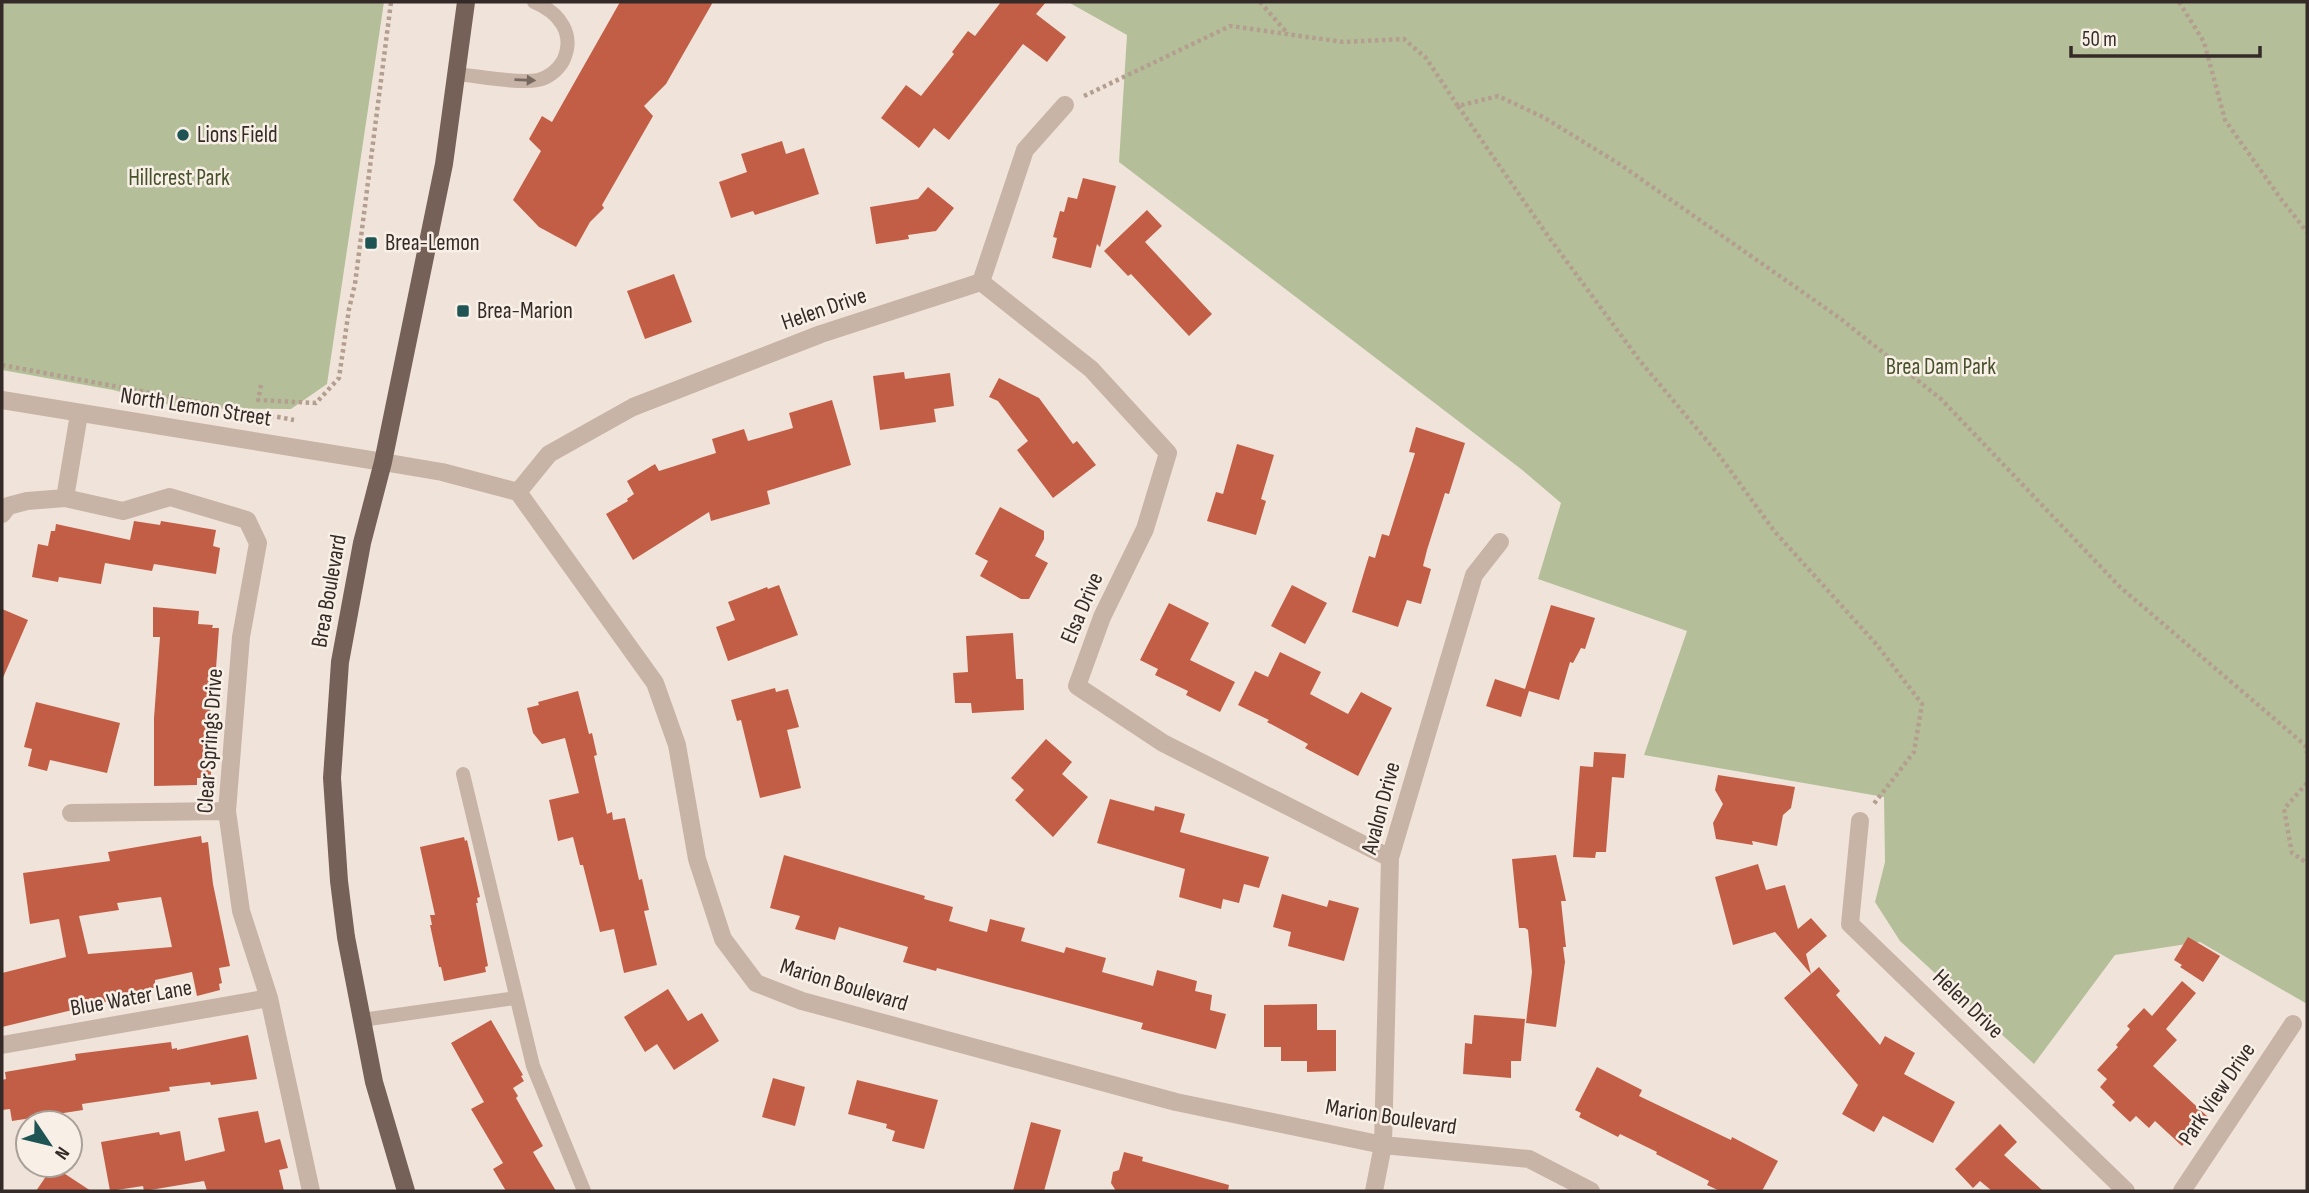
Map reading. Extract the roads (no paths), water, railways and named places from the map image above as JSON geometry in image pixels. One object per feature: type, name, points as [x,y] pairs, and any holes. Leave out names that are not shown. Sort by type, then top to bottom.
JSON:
[{"type":"main road","name":"Brea Boulevard","points":[[406,1191],[374,1082],[346,937],[332,778],[340,662],[362,543],[383,462],[444,164],[466,2]]},
{"type":"street","points":[[981,282],[1025,150],[1065,105]]},
{"type":"street","name":"Helen Drive","points":[[519,492],[549,454],[633,407],[821,334],[981,282]]},
{"type":"street","name":"Elsa Drive","points":[[981,282],[1091,369],[1168,453],[1145,529],[1102,617],[1077,686],[1163,743],[1390,858]]},
{"type":"street","name":"North Lemon Street","points":[[2,400],[383,462]]},
{"type":"street","points":[[65,498],[79,414]]},
{"type":"street","points":[[383,462],[442,472],[519,492]]},
{"type":"street","name":"Marion Boulevard","points":[[519,492],[656,683],[677,745],[698,859],[723,939],[756,983],[802,1001],[1176,1102],[1383,1145],[1529,1159],[1591,1191]]},
{"type":"street","name":"Clear Springs Drive","points":[[2,514],[8,506],[27,501],[65,498],[123,511],[170,497],[247,520],[258,543],[241,637],[226,811],[241,911],[269,998],[311,1191]]},
{"type":"street","name":"Avalon Drive","points":[[1374,1191],[1383,1145],[1390,858],[1474,575],[1500,542]]},
{"type":"street","points":[[71,813],[226,811]]},
{"type":"street","name":"Helen Drive","points":[[1860,821],[1850,923],[2126,1191]]},
{"type":"street","name":"Blue Water Lane","points":[[2,1045],[269,998]]},
{"type":"street","name":"Park View Drive","points":[[2182,1191],[2293,1024]]},
{"type":"lane","points":[[457,74],[538,80],[561,65],[569,44],[567,34],[555,14],[534,2]]},
{"type":"lane","points":[[463,774],[533,1066],[584,1191]]},
{"type":"lane","points":[[362,1020],[515,998]]},
{"type":"place","name":"Lions Field","points":[[183,135]]},
{"type":"place","name":"Brea-Lemon","points":[[371,243]]},
{"type":"place","name":"Brea-Marion","points":[[463,311]]},
{"type":"park label","name":"Hillcrest Park","points":[[179,178]]},
{"type":"park label","name":"Brea Dam Park","points":[[1941,367]]}]
